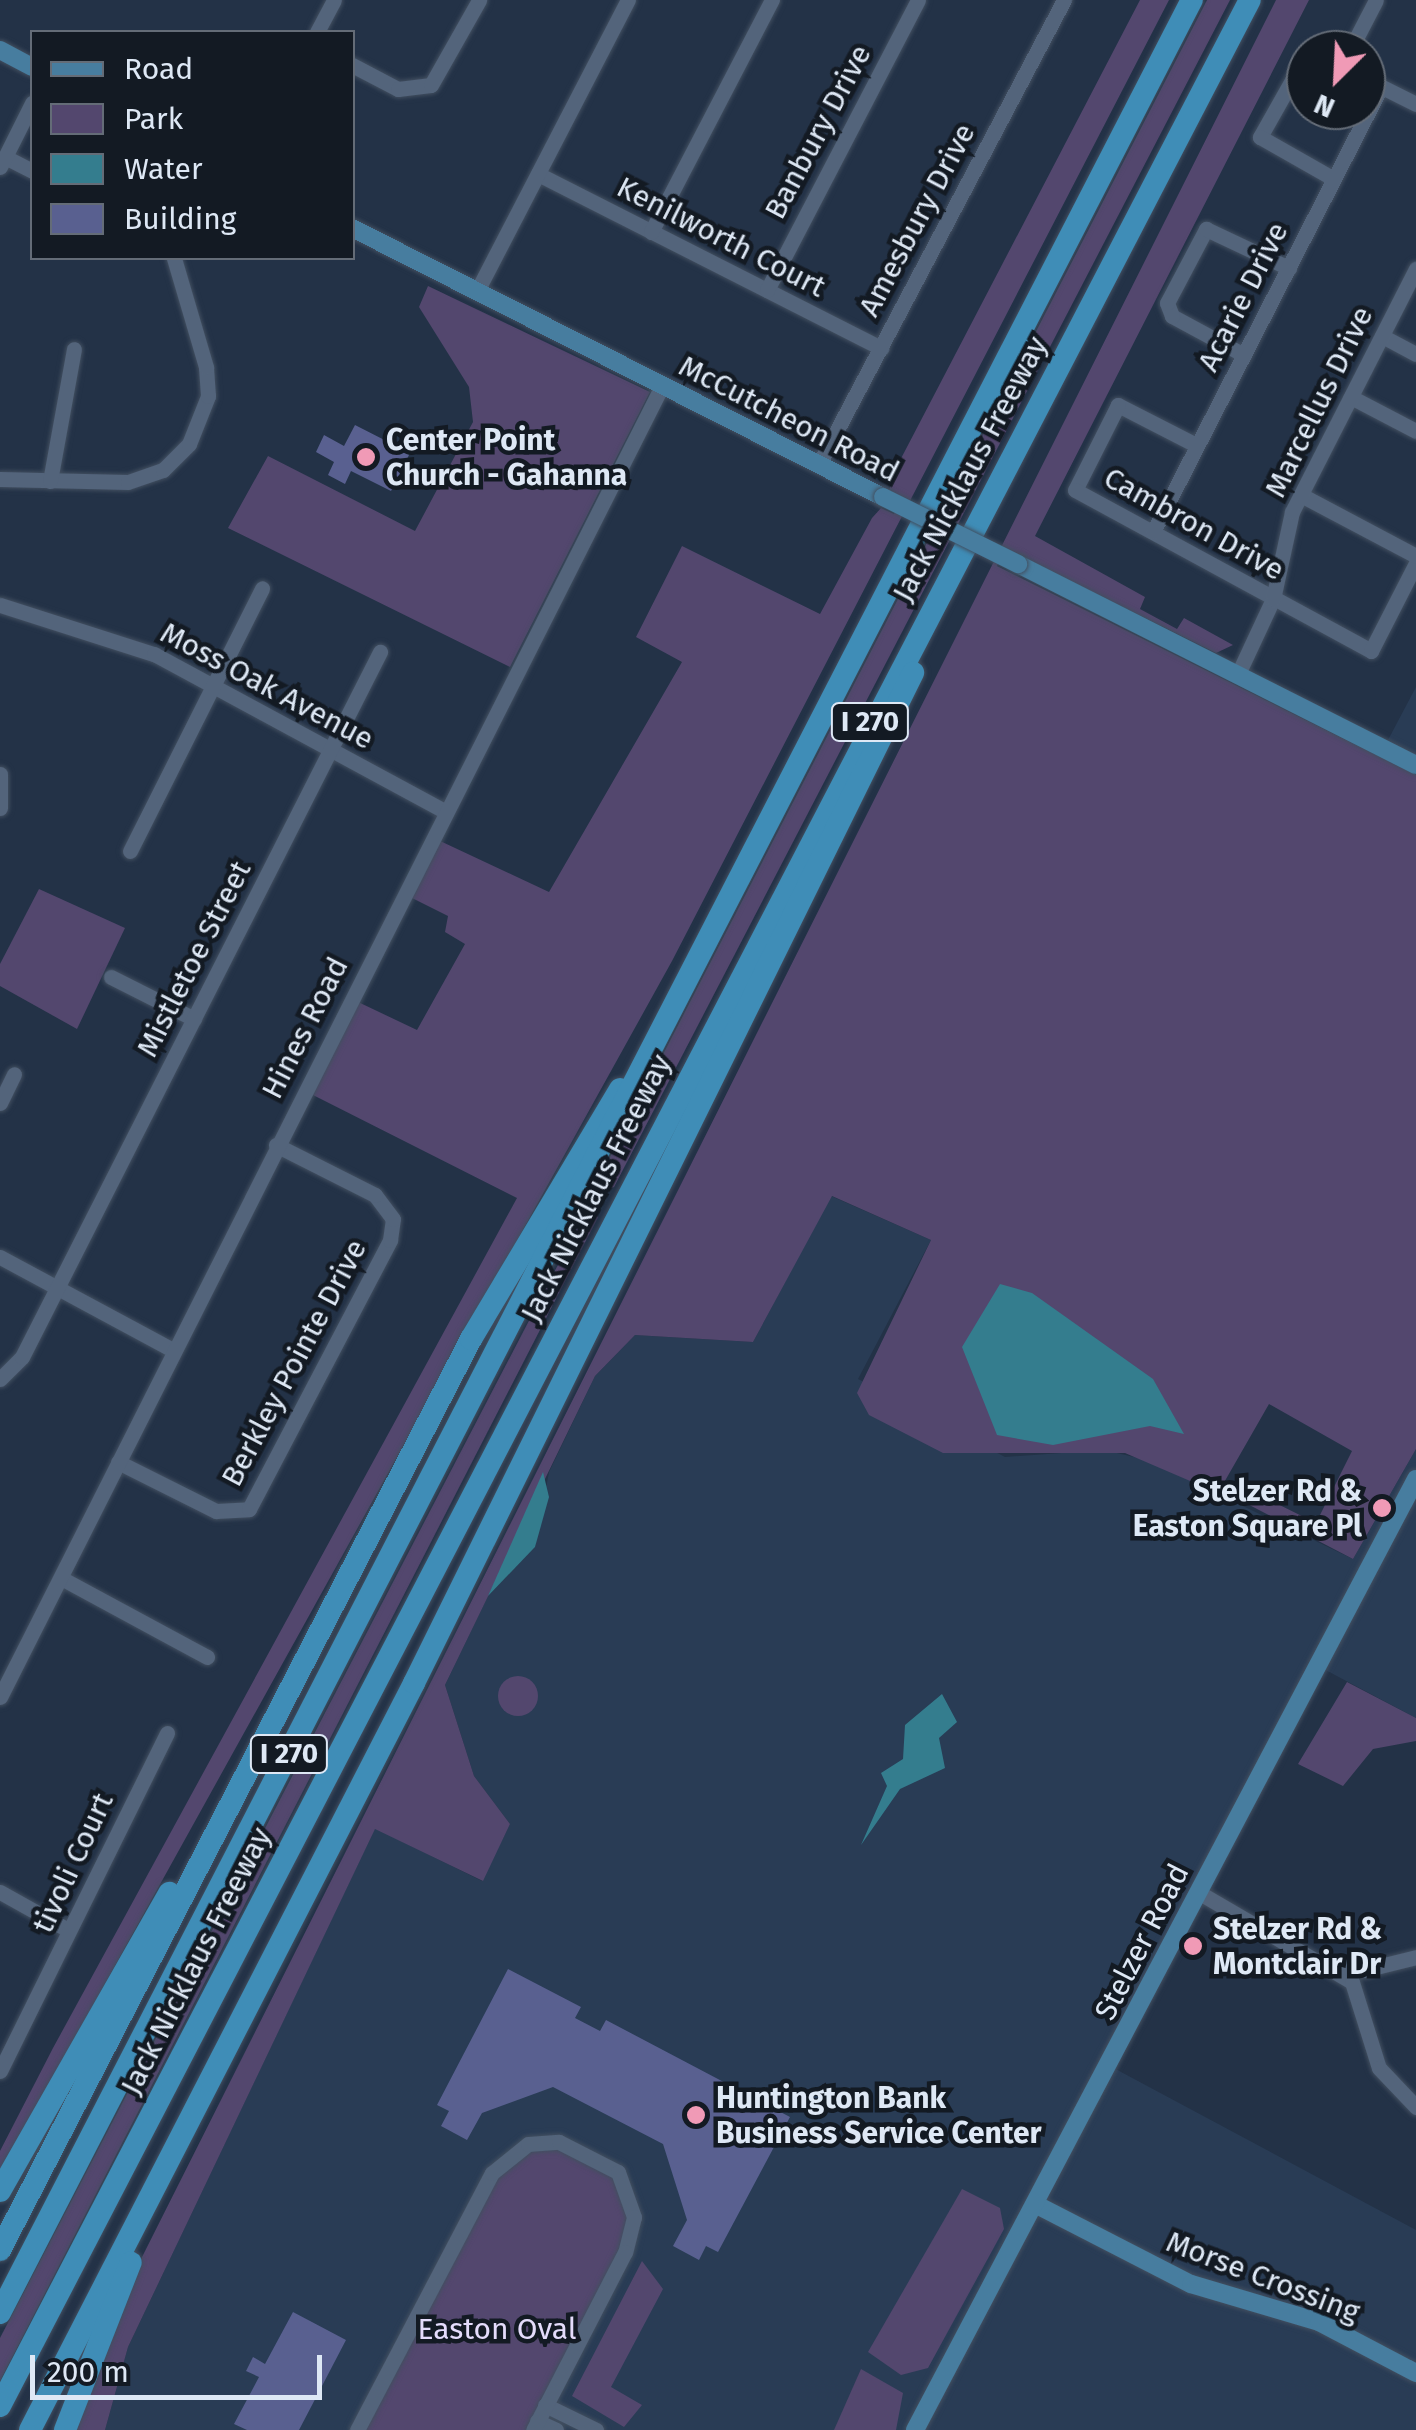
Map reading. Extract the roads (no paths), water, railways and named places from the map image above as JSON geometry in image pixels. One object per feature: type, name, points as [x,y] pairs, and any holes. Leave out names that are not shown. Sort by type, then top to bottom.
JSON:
[{"type":"highway","name":"Jack Nicklaus Freeway","points":[[0,2313],[1192,0]]},
{"type":"highway","name":"Jack Nicklaus Freeway","points":[[0,2406],[1250,0]]},
{"type":"highway","points":[[66,2430],[125,2273],[1132,232]]},
{"type":"highway","points":[[0,2250],[471,1339],[654,1039]]},
{"type":"highway","points":[[30,2430],[414,1683]]},
{"type":"highway","points":[[0,2191],[268,1732]]},
{"type":"main road","points":[[0,50],[30,66]]},
{"type":"main road","name":"McCutcheon Road","points":[[355,230],[1416,765]]},
{"type":"main road","name":"Stelzer Road","points":[[915,2430],[1416,1479]]},
{"type":"main road","name":"Morse Crossing","points":[[1036,2204],[1191,2284],[1318,2322],[1416,2373]]},
{"type":"street","points":[[318,30],[334,0]]},
{"type":"street","points":[[355,66],[398,88],[431,85],[478,0]]},
{"type":"street","points":[[477,291],[628,0]]},
{"type":"street","points":[[651,232],[772,0]]},
{"type":"street","name":"Banbury Drive","points":[[767,290],[918,0]]},
{"type":"street","name":"Amesbury Drive","points":[[818,464],[1064,0]]},
{"type":"street","points":[[1360,30],[1376,0]]},
{"type":"street","points":[[1286,87],[1260,138],[1334,178]]},
{"type":"street","points":[[1386,89],[1416,104]]},
{"type":"street","points":[[30,108],[2,162],[30,170]]},
{"type":"street","name":"Acarie Drive","points":[[1153,532],[1289,268],[1354,130]]},
{"type":"street","name":"Kenilworth Court","points":[[538,174],[880,348]]},
{"type":"street","points":[[1244,355],[1172,316],[1168,303],[1206,229],[1289,268]]},
{"type":"street","points":[[0,480],[128,482],[163,470],[189,444],[208,396],[206,367],[175,260]]},
{"type":"street","name":"Marcellus Drive","points":[[1238,674],[1273,600],[1301,495],[1416,269]]},
{"type":"street","points":[[1382,336],[1416,354]]},
{"type":"street","points":[[50,481],[74,349]]},
{"type":"street","name":"Hines Road","points":[[0,1698],[172,1350],[662,386]]},
{"type":"street","points":[[1351,397],[1416,431]]},
{"type":"street","name":"Cambron Drive","points":[[1196,444],[1118,406],[1075,490],[1370,651],[1416,559]]},
{"type":"street","points":[[1301,495],[1416,559]]},
{"type":"street","points":[[130,851],[262,588]]},
{"type":"street","name":"Moss Oak Avenue","points":[[0,606],[154,654],[446,812]]},
{"type":"street","name":"Mistletoe Street","points":[[0,1378],[22,1357],[380,652]]},
{"type":"street","points":[[0,774],[0,808]]},
{"type":"street","points":[[111,977],[194,1019]]},
{"type":"street","points":[[0,1103],[14,1074]]},
{"type":"street","name":"Berkley Pointe Drive","points":[[118,1462],[216,1511],[249,1509],[393,1219],[375,1196],[276,1145]]},
{"type":"street","points":[[0,1257],[172,1350]]},
{"type":"street","points":[[61,1578],[207,1657]]},
{"type":"street","name":"tivoli Court","points":[[0,2071],[167,1732]]},
{"type":"street","name":"tivoli Court","points":[[0,1892],[68,1930]]},
{"type":"street","points":[[1198,1892],[1335,1966],[1364,1970],[1416,1957]]},
{"type":"street","points":[[1335,1966],[1367,2006],[1380,2068],[1416,2107]]},
{"type":"street","points":[[356,2430],[492,2173],[514,2151],[544,2141],[607,2163],[628,2186],[634,2217],[625,2252],[535,2425],[556,2430]]},
{"type":"street","points":[[545,2405],[596,2430]]},
{"type":"water","points":[[1000,1284],[1032,1293],[1153,1379],[1184,1434],[1150,1426],[1053,1445],[997,1435],[962,1347]]},
{"type":"water","points":[[543,1472],[549,1497],[535,1547],[488,1596]]},
{"type":"water","points":[[942,1694],[957,1722],[939,1738],[945,1768],[900,1789],[861,1845],[887,1786],[881,1773],[903,1759],[905,1725]]},
{"type":"place","name":"Center Point Church - Gahanna","points":[[366,457]]},
{"type":"place","name":"Stelzer Rd & Easton Square Pl","points":[[1382,1508]]},
{"type":"place","name":"Stelzer Rd & Montclair Dr","points":[[1193,1946]]},
{"type":"place","name":"Huntington Bank Business Service Center","points":[[696,2115]]},
{"type":"park label","name":"Easton Oval","points":[[497,2329]]}]
